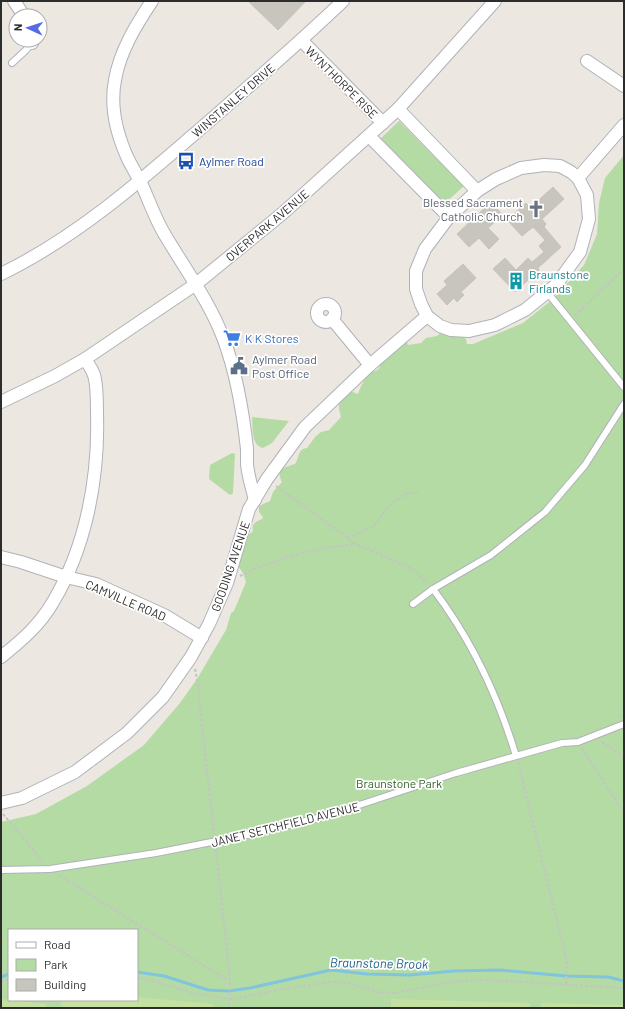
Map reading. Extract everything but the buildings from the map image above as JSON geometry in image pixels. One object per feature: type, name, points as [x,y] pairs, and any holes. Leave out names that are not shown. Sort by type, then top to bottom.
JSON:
[{"type":"street","points":[[152,1],[119,62],[113,100],[116,122],[128,160],[140,181],[164,234],[196,284],[224,340],[235,378],[242,414],[247,465],[255,500]]},
{"type":"street","name":"WINSTANLEY DRIVE","points":[[1,274],[21,265],[79,228],[140,181],[302,41],[343,1]]},
{"type":"street","name":"OVERPARK AVENUE","points":[[1,402],[55,376],[85,359],[196,284],[283,213],[398,109],[495,1]]},
{"type":"street","name":"WYNTHORPE RISE","points":[[302,41],[383,123]]},
{"type":"street","points":[[587,61],[624,86]]},
{"type":"street","name":"WYNTHORPE RISE","points":[[398,109],[477,191]]},
{"type":"street","points":[[578,178],[624,125]]},
{"type":"street","name":"WYNTHORPE RISE","points":[[369,136],[449,217]]},
{"type":"street","points":[[544,165],[560,166],[578,178],[587,195],[589,219],[580,252],[556,285],[525,310],[496,325],[469,331],[452,330],[440,326],[427,316],[416,289],[416,271],[425,249],[449,217],[477,191],[496,179],[521,168],[544,165]]},
{"type":"street","name":"GOODING AVENUE","points":[[1,803],[22,798],[74,772],[127,733],[163,696],[191,657],[210,624],[227,583],[249,509],[267,479],[305,427],[370,365],[427,316]]},
{"type":"street","points":[[332,320],[370,365]]},
{"type":"street","points":[[1,657],[26,637],[41,621],[53,603],[66,577],[80,540],[90,503],[98,438],[94,375],[85,359]]},
{"type":"street","name":"CAMVILLE ROAD","points":[[1,557],[66,577],[96,584],[164,615],[202,638]]},
{"type":"lane","points":[[12,63],[28,48]]},
{"type":"lane","points":[[547,292],[624,387]]},
{"type":"lane","points":[[413,604],[433,589],[491,555],[544,512],[585,465],[624,404]]},
{"type":"lane","points":[[433,589],[448,608],[462,630],[495,694],[516,756]]},
{"type":"lane","name":"JANET SETCHFIELD AVENUE","points":[[1,870],[50,869],[156,853],[215,842],[326,816],[456,773],[562,743],[578,742],[624,724]]},
{"type":"path","points":[[570,320],[624,270]]},
{"type":"path","points":[[267,479],[356,544],[410,568],[433,589]]},
{"type":"path","points":[[347,538],[373,527],[390,505],[406,494],[418,492]]},
{"type":"path","points":[[227,583],[254,569],[284,558],[330,546],[356,544]]},
{"type":"path","points":[[191,657],[197,679],[215,842],[230,982],[229,1008]]},
{"type":"path","points":[[594,736],[620,754],[624,760]]},
{"type":"path","points":[[578,742],[624,813]]},
{"type":"path","points":[[516,756],[567,962],[566,985]]},
{"type":"path","points":[[1,811],[50,869],[230,982]]},
{"type":"path","points":[[138,978],[146,979],[196,994],[229,999],[331,982],[350,983],[377,992],[394,993],[458,981],[485,980],[624,988]]},
{"type":"green space","points":[[399,121],[464,186],[443,205],[379,140]]},
{"type":"green space","name":"Braunstone Park","points":[[624,155],[624,1008],[1,1008],[1,822],[36,814],[87,786],[144,745],[180,703],[197,679],[226,630],[231,613],[234,611],[246,582],[243,573],[238,566],[246,537],[253,531],[254,523],[263,517],[259,512],[259,506],[270,501],[273,492],[282,482],[280,478],[280,471],[295,464],[300,452],[307,448],[315,437],[321,432],[329,430],[341,417],[339,401],[350,391],[358,394],[367,376],[379,369],[380,364],[404,341],[407,342],[408,345],[421,343],[426,338],[437,336],[441,332],[456,330],[466,339],[467,344],[473,344],[523,323],[553,299],[584,265],[597,234],[599,203],[605,178]]},
{"type":"green space","points":[[252,417],[289,421],[272,443],[263,448],[256,444]]},
{"type":"green space","points":[[232,453],[235,454],[233,493],[230,495],[209,479],[210,465]]},
{"type":"green space","points":[[138,997],[213,1004],[213,1008],[61,1008],[61,1001],[138,1001]]},
{"type":"green space","points":[[1,999],[8,1001],[46,1004],[46,1008],[1,1008]]},
{"type":"green space","points":[[391,999],[530,1003],[530,1008],[391,1008]]},
{"type":"green space","points":[[541,1003],[624,1005],[624,1008],[541,1008]]},
{"type":"waterway","name":"Braunstone Brook","points":[[138,972],[164,976],[208,990],[229,991],[250,988],[331,970],[367,974],[410,975],[454,971],[500,970],[566,976],[608,977],[624,981]]},
{"type":"waterway","name":"Braunstone Brook","points":[[1,977],[8,974]]},
{"type":"place","name":"Aylmer Road","points":[[186,161]]},
{"type":"place","name":"Blessed Sacrament Catholic Church","points":[[536,209]]},
{"type":"place","name":"Braunstone Firlands","points":[[516,281]]},
{"type":"place","name":"K K Stores","points":[[232,338]]},
{"type":"place","name":"Aylmer Road Post Office","points":[[239,366]]}]
